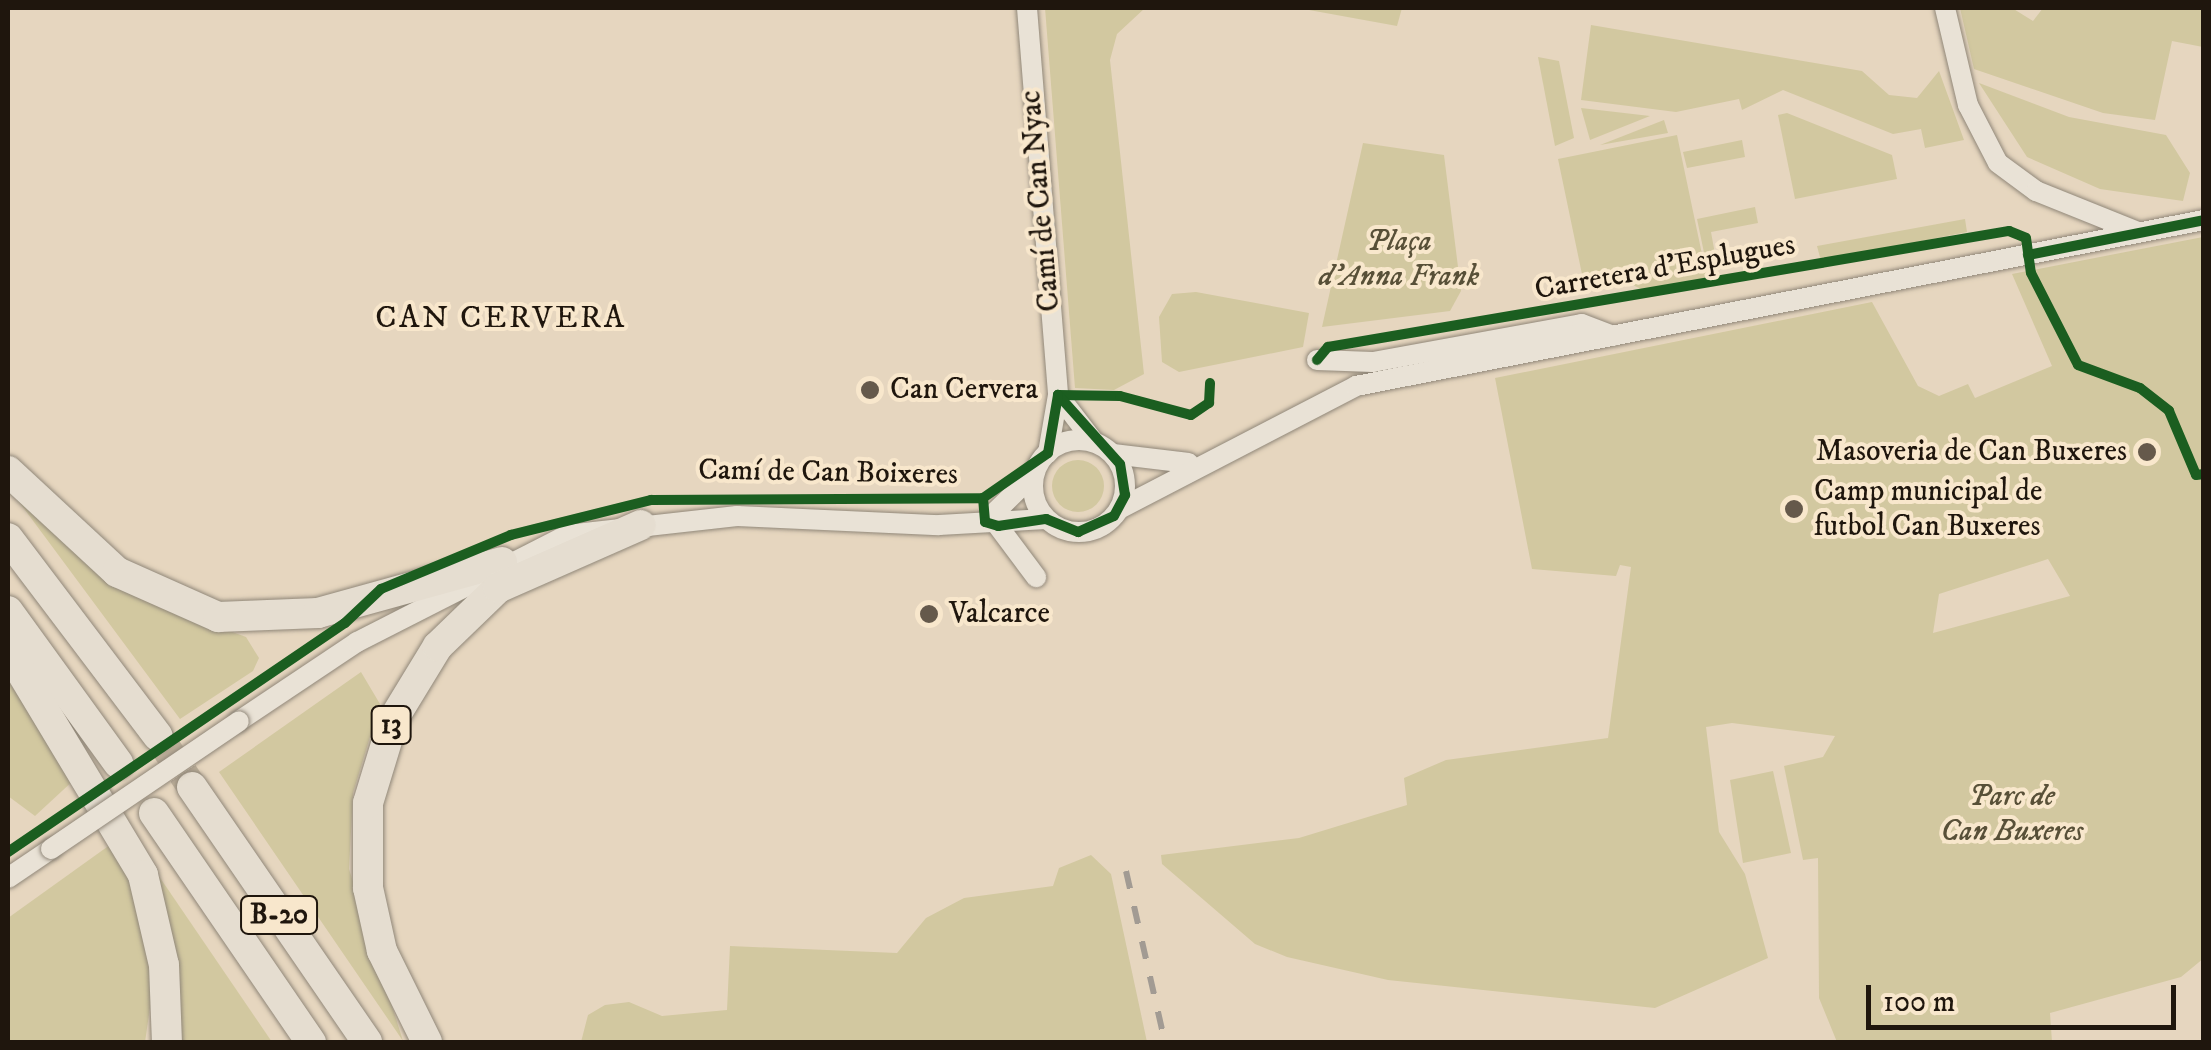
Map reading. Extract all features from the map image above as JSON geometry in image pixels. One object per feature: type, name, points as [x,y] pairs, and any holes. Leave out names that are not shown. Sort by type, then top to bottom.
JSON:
[{"type":"highway","points":[[8,471],[117,572],[218,617],[318,614],[502,562]]},
{"type":"highway","name":"13","points":[[427,1042],[382,950],[368,888],[368,804],[394,718],[438,646],[487,596],[541,562],[640,525]]},
{"type":"highway","points":[[8,538],[158,736]]},
{"type":"highway","points":[[8,611],[118,763]]},
{"type":"highway","points":[[8,650],[143,875],[164,965],[166,1042]]},
{"type":"highway","name":"B-20","points":[[192,787],[367,1042]]},
{"type":"highway","name":"B-20","points":[[154,813],[311,1042]]},
{"type":"street","name":"Camí de Can Nyac","points":[[1027,8],[1058,394],[1048,453]]},
{"type":"street","points":[[1945,8],[1968,105],[1998,162],[2036,191],[2140,233]]},
{"type":"street","name":"Carretera d'Esplugues","points":[[1119,509],[1194,462],[1338,391],[2204,220]]},
{"type":"street","name":"Carretera d'Esplugues","points":[[1334,363],[1582,324],[1615,336]]},
{"type":"street","points":[[1334,363],[1361,385]]},
{"type":"street","points":[[1334,363],[1338,391]]},
{"type":"street","points":[[1058,394],[1094,442],[1113,454],[1124,479],[1119,509],[1092,531],[1046,519],[1034,474],[1048,453],[1094,442]]},
{"type":"street","name":"Carretera d'Esplugues","points":[[1113,454],[1158,466],[1194,462]]},
{"type":"street","name":"Camí de Can Boixeres","points":[[991,524],[1034,474]]},
{"type":"street","name":"Camí de Can Boixeres","points":[[10,869],[51,849],[356,642],[502,562],[567,535],[737,516],[991,524],[1046,519]]},
{"type":"street","points":[[991,524],[1036,576]]},
{"type":"green space","points":[[1045,8],[1145,8],[1117,34],[1110,60],[1144,374],[1114,390],[1075,388]]},
{"type":"green space","points":[[1298,8],[1402,8],[1397,26]]},
{"type":"green space","points":[[1960,8],[2012,8],[2033,21],[2043,8],[2203,8],[2203,47],[2172,41],[2155,120],[2103,113],[1974,69]]},
{"type":"green space","points":[[1591,25],[1862,71],[1889,95],[1917,98],[1939,71],[1964,140],[1925,148],[1921,129],[1893,134],[1783,90],[1742,110],[1739,99],[1676,112],[1581,100]]},
{"type":"green space","points":[[1538,57],[1559,61],[1574,138],[1555,146]]},
{"type":"green space","points":[[1979,83],[2069,117],[2166,135],[2190,173],[2183,201],[2100,189],[2027,157]]},
{"type":"green space","points":[[1581,108],[1650,116],[1590,140]]},
{"type":"green space","points":[[1787,113],[1892,155],[1897,179],[1795,199],[1778,115]]},
{"type":"green space","points":[[1664,120],[1668,133],[1600,145]]},
{"type":"green space","points":[[1677,135],[1707,278],[1643,290],[1612,275],[1583,279],[1558,159]]},
{"type":"green space","points":[[1742,140],[1745,157],[1687,168],[1683,152]]},
{"type":"green space","name":"Plaça d'Anna Frank","points":[[1363,143],[1444,155],[1461,291],[1450,311],[1322,327]]},
{"type":"green space","points":[[1755,207],[1758,223],[1711,232],[1717,265],[1707,267],[1697,219]]},
{"type":"green space","points":[[1965,219],[1967,232],[1821,261],[1817,246]]},
{"type":"green space","name":"Parc de Can Buxeres","points":[[2203,237],[2204,958],[2181,977],[2050,1013],[2052,1042],[1837,1042],[1819,998],[1818,858],[1803,860],[1784,766],[1823,757],[1835,736],[1732,723],[1706,727],[1719,832],[1745,874],[1768,958],[1655,1008],[1388,980],[1287,957],[1255,944],[1162,864],[1161,855],[1299,838],[1407,805],[1404,778],[1446,760],[1608,738],[1631,567],[1620,565],[1616,576],[1532,569],[1495,378],[1872,302],[1918,386],[1939,396],[1968,384],[1975,398],[2052,366],[2012,274]],"holes":[[[2048,559],[2070,596],[1933,633],[1939,594]]]},
{"type":"green space","points":[[1196,292],[1309,313],[1303,347],[1179,372],[1162,362],[1159,317],[1172,294]]},
{"type":"green space","points":[[1078,460],[1096,468],[1104,486],[1096,504],[1078,512],[1060,504],[1052,486],[1060,468]]},
{"type":"green space","points":[[8,487],[129,594],[246,637],[259,658],[253,671],[180,719]]},
{"type":"green space","points":[[361,672],[380,704],[353,793],[349,869],[403,1041],[219,772]]},
{"type":"green space","points":[[8,681],[75,779],[35,816],[8,796]]},
{"type":"green space","points":[[1773,771],[1791,853],[1743,863],[1730,780]]},
{"type":"green space","points":[[114,842],[141,898],[153,987],[145,1042],[8,1042],[8,918]]},
{"type":"green space","points":[[1091,855],[1111,874],[1147,1042],[581,1042],[588,1015],[605,1005],[629,1002],[662,1016],[727,1010],[730,946],[897,953],[926,918],[964,898],[1053,886],[1059,868]]},
{"type":"green space","points":[[152,866],[272,1042],[166,1042]]},
{"type":"tunnel","points":[[158,736],[192,787]]},
{"type":"railway","points":[[1126,871],[1165,1042]]},
{"type":"cycle path","points":[[2028,255],[2204,220]]},
{"type":"cycle path","points":[[1317,360],[1328,347],[2009,231],[2026,238],[2031,273],[2078,365],[2140,388],[2169,411],[2196,475],[2204,474]]},
{"type":"cycle path","points":[[1058,395],[1120,396],[1191,415],[1209,403],[1210,383]]},
{"type":"cycle path","points":[[983,498],[985,522],[998,526],[1046,519],[1078,532],[1114,516],[1125,495],[1120,464],[1058,395]]},
{"type":"cycle path","points":[[8,852],[345,623],[381,589],[511,535],[651,500],[983,498],[1048,453],[1058,395]]},
{"type":"place","name":"Can Cervera","points":[[870,390]]},
{"type":"place","name":"Masoveria de Can Buxeres","points":[[2147,452]]},
{"type":"place","name":"Camp municipal de futbol Can Buxeres","points":[[1794,509]]},
{"type":"place","name":"Valcarce","points":[[929,614]]},
{"type":"district","name":"CAN CERVERA","points":[[501,318]]}]
